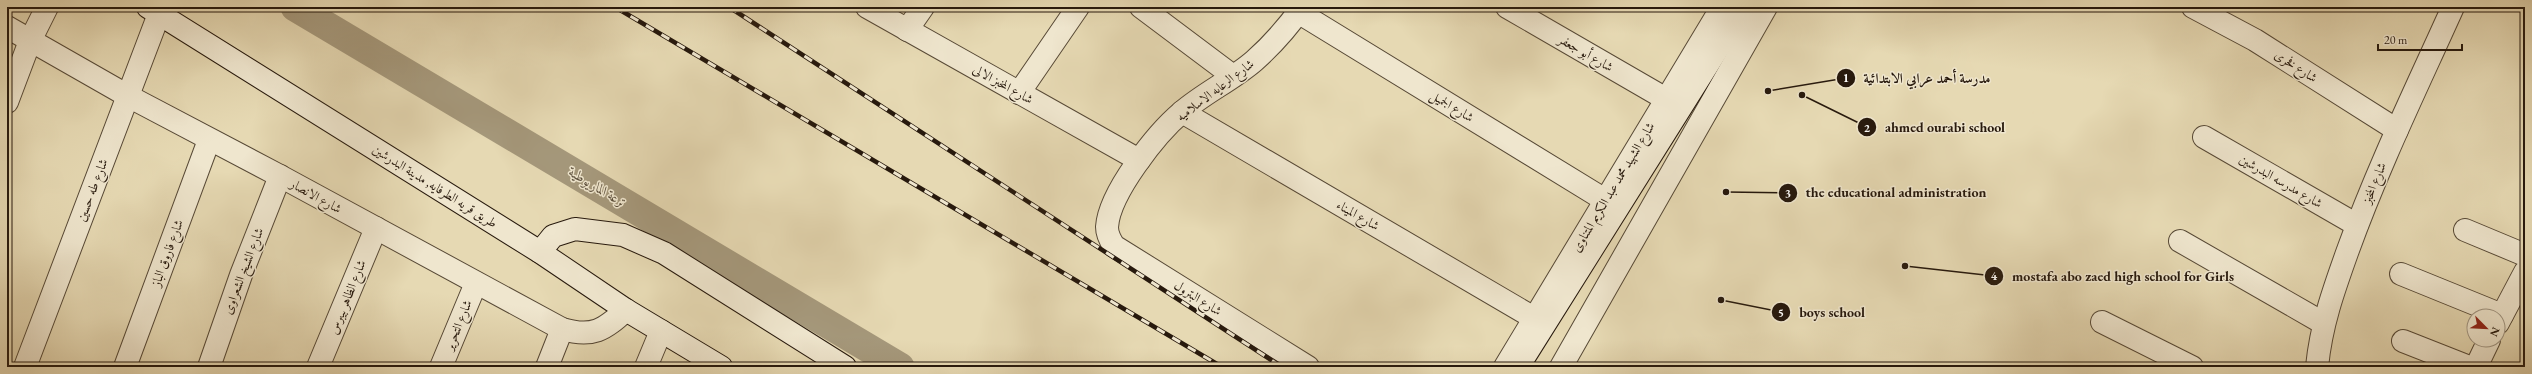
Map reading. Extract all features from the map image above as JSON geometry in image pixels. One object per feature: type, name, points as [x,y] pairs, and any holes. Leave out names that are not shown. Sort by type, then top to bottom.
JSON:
[{"type":"street","points":[[7,102],[30,41],[47,7]]},
{"type":"street","name":"شارع المخبز الالى","points":[[867,7],[1139,160]]},
{"type":"street","points":[[907,30],[923,7]]},
{"type":"street","points":[[1019,93],[1078,7]]},
{"type":"street","points":[[1141,7],[1232,76]]},
{"type":"street","name":"شارع أبو جعفر","points":[[1507,7],[1666,99]]},
{"type":"street","name":"شارع الشهيد محمد عبد الكريم المتناوى","points":[[1505,367],[1722,7]]},
{"type":"street","points":[[1518,367],[1744,7]]},
{"type":"street","points":[[1561,367],[1766,7]]},
{"type":"street","name":"شارع فخرى","points":[[2193,7],[2255,40],[2397,130]]},
{"type":"street","name":"شارع المخبز","points":[[2317,367],[2323,323],[2357,225],[2449,9]]},
{"type":"street","name":"شارع الرعايه الاسلاميه","points":[[1108,217],[1139,160],[1160,133],[1182,112],[1271,46],[1300,10]]},
{"type":"street","name":"شارع الجميل","points":[[1300,10],[1605,200]]},
{"type":"street","name":"شارع طه حسين","points":[[25,367],[128,96],[154,11]]},
{"type":"street","name":"طريق قريه الطرفايه, مدينة البدرشين","points":[[154,11],[540,252],[626,310],[721,367]]},
{"type":"street","name":"شارع الانصار","points":[[7,27],[128,96],[209,140],[280,176],[562,330],[589,334],[608,327],[626,310]]},
{"type":"street","name":"شارع الميناء","points":[[1182,112],[1534,318]]},
{"type":"street","name":"شارع مدرسه البدرشين","points":[[2204,137],[2357,225]]},
{"type":"street","name":"شارع فاروق الباز","points":[[125,367],[209,140]]},
{"type":"street","name":"شارع الشيخ الشعراوى","points":[[209,367],[241,274],[280,176]]},
{"type":"street","name":"شارع البترول","points":[[1108,217],[1109,238],[1114,246],[1308,367]]},
{"type":"street","name":"شارع الظاهر بيبرس","points":[[318,367],[376,228]]},
{"type":"street","points":[[540,252],[554,236],[575,229],[623,235],[664,253],[845,367]]},
{"type":"street","points":[[2465,230],[2525,255]]},
{"type":"street","points":[[2180,241],[2323,323]]},
{"type":"street","points":[[2506,308],[2525,272]]},
{"type":"street","points":[[2401,274],[2476,308]]},
{"type":"street","name":"شارع التحرير","points":[[441,367],[476,282]]},
{"type":"street","points":[[2102,322],[2192,367]]},
{"type":"street","points":[[547,367],[562,330]]},
{"type":"street","points":[[646,367],[661,331]]},
{"type":"street","points":[[2403,341],[2468,367]]},
{"type":"street","points":[[2476,367],[2485,348]]},
{"type":"waterway","name":"ترعة الماريوطية","points":[[295,7],[900,367]]},
{"type":"railway","points":[[615,7],[1222,367]]},
{"type":"railway","points":[[729,7],[1282,367]]},
{"type":"place","name":"مدرسة أحمد عرابي الابتدائية","points":[[1768,91]]},
{"type":"place","name":"ahmed ourabi school","points":[[1802,95]]},
{"type":"place","name":"the educational administration","points":[[1726,192]]},
{"type":"place","name":"mostafa abo zaed high school for Girls","points":[[1905,266]]},
{"type":"place","name":"boys school","points":[[1721,300]]}]
